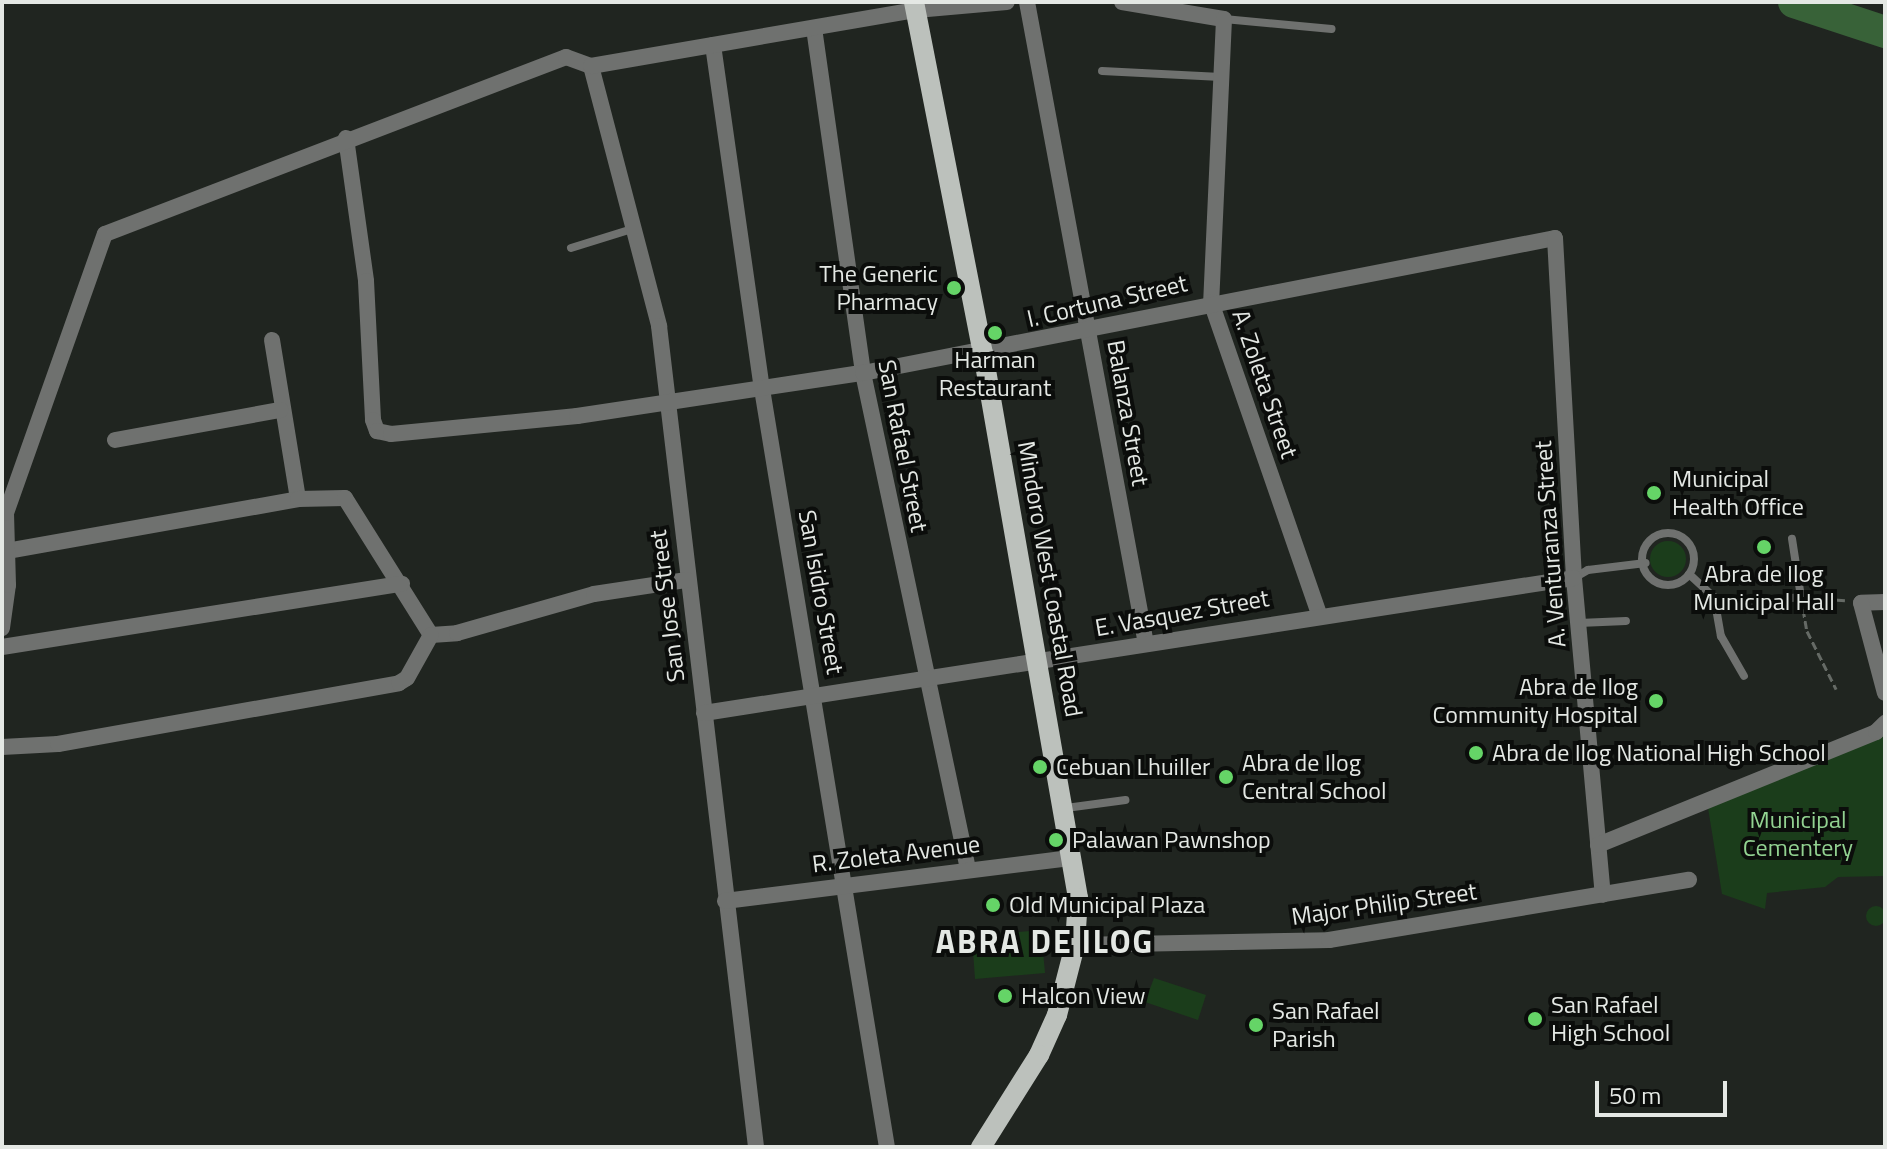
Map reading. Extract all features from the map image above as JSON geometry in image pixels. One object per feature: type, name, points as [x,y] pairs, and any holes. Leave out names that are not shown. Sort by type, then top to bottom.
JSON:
[{"type":"main road","name":"Mindoro West Coastal Road","points":[[915,6],[983,353],[1066,808],[1078,898],[1075,945],[1048,1037],[981,1147]]},
{"type":"street","points":[[2,628],[6,513],[105,234],[346,138],[566,57],[591,66],[814,28],[915,6],[1007,2]]},
{"type":"street","name":"Balanza Street","points":[[1027,2],[1146,644]]},
{"type":"street","points":[[1122,2],[1224,19]]},
{"type":"street","name":"A. Zoleta Street","points":[[1224,19],[1211,302],[1319,614]]},
{"type":"street","name":"San Rafael Street","points":[[814,28],[863,373],[968,869]]},
{"type":"street","name":"San Isidro Street","points":[[713,45],[762,389],[887,1147]]},
{"type":"street","name":"San Jose Street","points":[[591,66],[659,326],[756,1147]]},
{"type":"street","name":"I. Cortuna Street","points":[[346,138],[359,205],[377,431],[391,434],[669,403],[983,353],[1211,302],[1555,238]]},
{"type":"street","name":"A. Venturanza Street","points":[[1555,238],[1574,578],[1603,895]]},
{"type":"street","points":[[272,340],[280,410],[298,499]]},
{"type":"street","points":[[115,440],[280,410]]},
{"type":"street","points":[[7,551],[298,499],[345,498],[402,584],[431,635]]},
{"type":"street","name":"E. Vasquez Street","points":[[704,713],[1319,614],[1574,578]]},
{"type":"street","points":[[431,635],[457,633],[594,594],[687,580]]},
{"type":"street","points":[[2,647],[402,584]]},
{"type":"street","points":[[1885,602],[1861,603],[1885,693]]},
{"type":"street","points":[[2,747],[58,744],[399,683],[407,678],[431,635]]},
{"type":"street","points":[[1598,845],[1876,732],[1885,723]]},
{"type":"street","name":"R. Zoleta Avenue","points":[[725,901],[1072,858]]},
{"type":"street","name":"Major Philip Street","points":[[1075,945],[1329,940],[1689,880]]},
{"type":"lane","points":[[1224,19],[1332,29]]},
{"type":"lane","points":[[1102,71],[1221,77]]},
{"type":"lane","points":[[571,248],[632,229]]},
{"type":"lane","points":[[1671,530],[1689,547],[1689,574],[1682,584],[1665,587],[1651,578],[1646,563],[1648,540],[1671,530]]},
{"type":"lane","points":[[1718,606],[1801,597],[1792,539]]},
{"type":"lane","points":[[1574,578],[1588,570],[1646,563]]},
{"type":"lane","points":[[1689,574],[1710,590],[1718,606],[1721,636],[1744,676]]},
{"type":"lane","points":[[1579,623],[1626,621]]},
{"type":"lane","points":[[1066,808],[1125,800]]},
{"type":"path","points":[[1836,689],[1807,631],[1801,597],[1861,603]]},
{"type":"green space","points":[[1668,541],[1681,546],[1686,559],[1681,572],[1668,577],[1655,572],[1650,559],[1655,546]]},
{"type":"green space","name":"Municipal Cementery","points":[[1885,734],[1885,876],[1838,877],[1825,887],[1767,893],[1765,909],[1722,894],[1708,808]]},
{"type":"green space","name":"Municipal Cementery","points":[[1876,906],[1883,909],[1886,916],[1883,923],[1876,926],[1869,923],[1866,916],[1869,909]]},
{"type":"green space","points":[[1041,930],[1045,973],[975,979],[972,936]]},
{"type":"green space","points":[[1154,978],[1206,995],[1198,1020],[1145,1002]]},
{"type":"waterway","points":[[1794,2],[1885,32]]},
{"type":"place","name":"The Generic Pharmacy","points":[[954,288]]},
{"type":"place","name":"Harman Restaurant","points":[[995,333]]},
{"type":"place","name":"Municipal Health Office","points":[[1654,493]]},
{"type":"place","name":"Abra de Ilog Municipal Hall","points":[[1764,547]]},
{"type":"place","name":"Abra de Ilog Community Hospital","points":[[1656,701]]},
{"type":"place","name":"Abra de Ilog National High School","points":[[1476,753]]},
{"type":"place","name":"Cebuan Lhuiller","points":[[1040,767]]},
{"type":"place","name":"Abra de Ilog Central School","points":[[1226,777]]},
{"type":"place","name":"Palawan Pawnshop","points":[[1056,840]]},
{"type":"place","name":"Old Municipal Plaza","points":[[993,905]]},
{"type":"place","name":"Halcon View","points":[[1005,996]]},
{"type":"place","name":"San Rafael High School","points":[[1535,1019]]},
{"type":"place","name":"San Rafael Parish","points":[[1256,1025]]},
{"type":"district","name":"ABRA DE ILOG","points":[[1045,941]]}]
